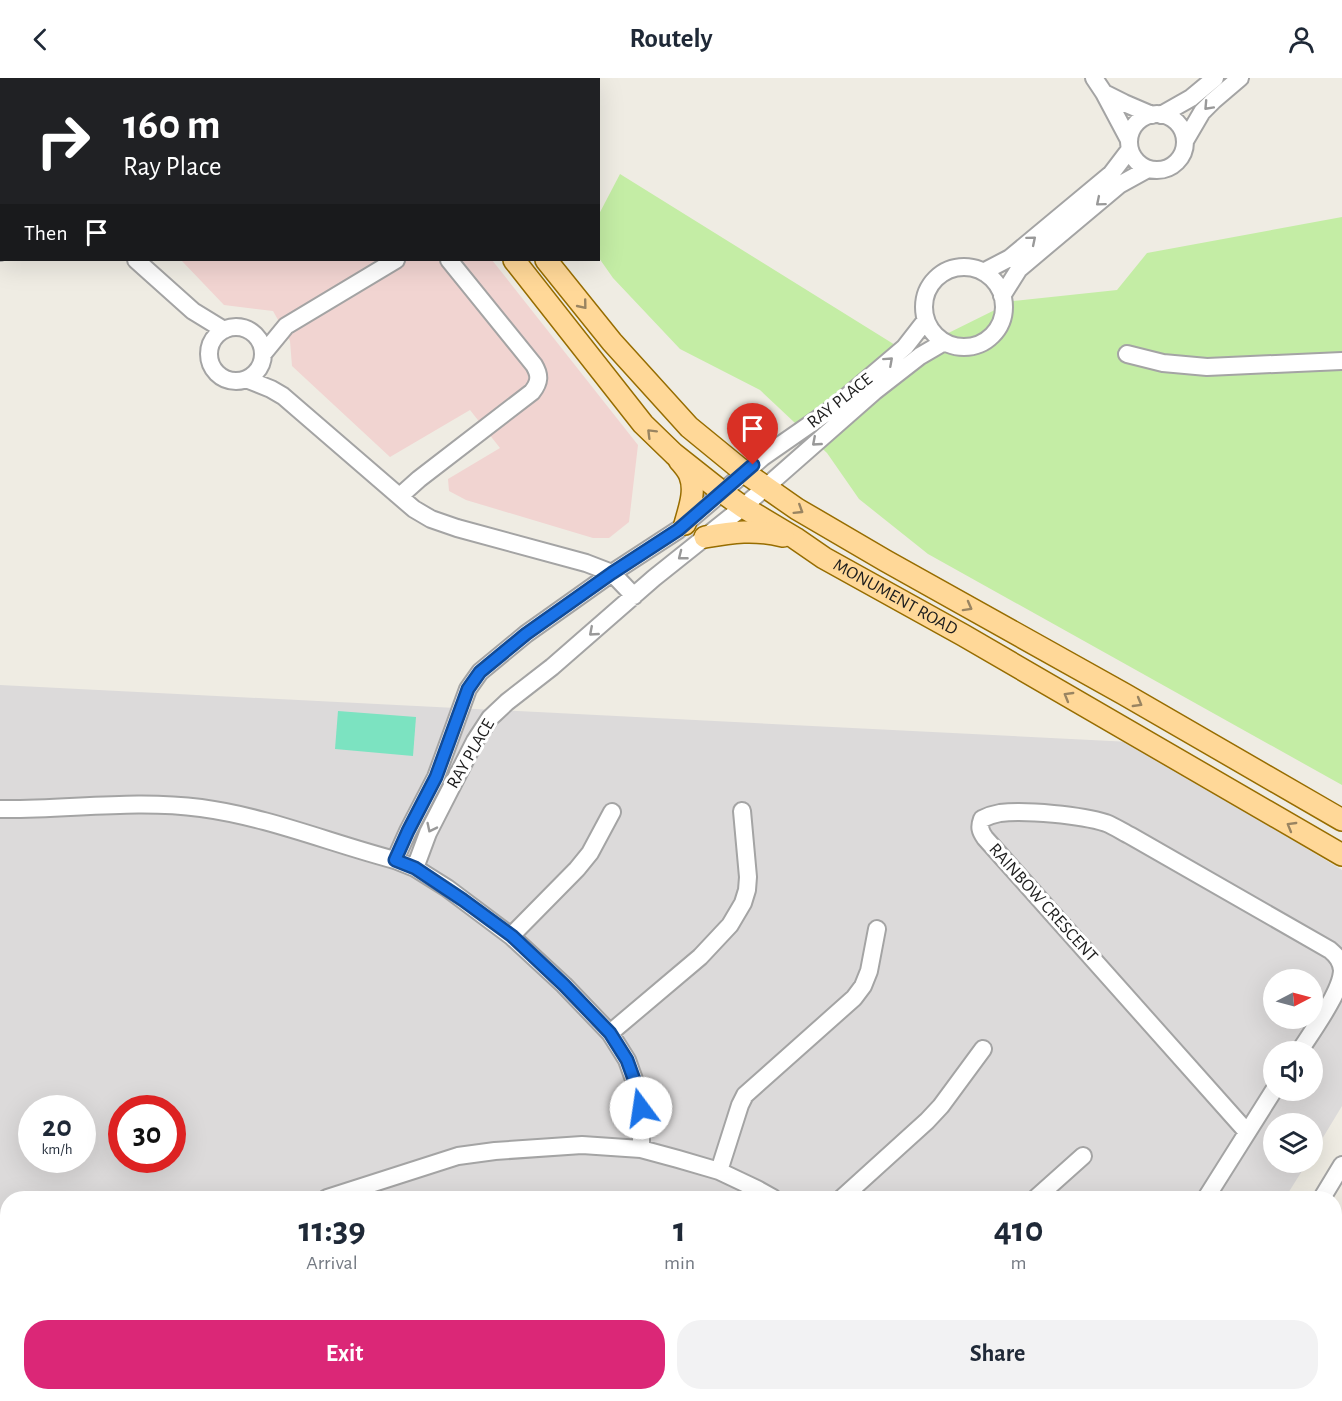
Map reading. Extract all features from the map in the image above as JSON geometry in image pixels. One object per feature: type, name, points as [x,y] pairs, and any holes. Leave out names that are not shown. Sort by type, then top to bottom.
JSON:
[{"type":"main road","name":"MONUMENT ROAD","points":[[515,261],[643,424],[674,454],[742,507],[824,558],[973,641],[1342,855]]},
{"type":"main road","name":"MONUMENT ROAD","points":[[547,261],[612,342],[689,427],[744,472],[797,509],[886,561],[1124,694],[1342,820]]},
{"type":"main road","points":[[674,454],[689,474],[692,484],[685,524]]},
{"type":"main road","points":[[705,537],[750,531],[795,538]]},
{"type":"street","points":[[1094,78],[1104,93],[1134,158],[1140,165],[1157,171],[1174,165],[1184,150],[1185,141],[1178,124],[1170,118],[1124,103],[1104,93]]},
{"type":"street","points":[[983,272],[1010,258],[1111,174],[1129,145],[1131,131],[1136,123],[1191,98],[1215,78]]},
{"type":"street","points":[[1185,141],[1202,111],[1240,78]]},
{"type":"street","points":[[1002,296],[1019,269],[1119,185],[1148,169]]},
{"type":"street","points":[[137,261],[193,311],[224,330]]},
{"type":"street","points":[[253,333],[286,326],[394,261]]},
{"type":"street","points":[[400,496],[418,479],[532,392],[539,379],[534,365],[450,261]]},
{"type":"street","points":[[956,267],[970,267],[983,272],[994,280],[1001,291],[1004,303],[1003,316],[998,328],[990,338],[979,344],[967,347],[944,342],[933,332],[926,320],[924,307],[926,293],[933,281],[944,272],[956,267]]},
{"type":"street","points":[[193,311],[212,343]]},
{"type":"street","name":"RAY PLACE","points":[[395,860],[436,777],[468,689],[480,672],[526,634],[685,524],[762,457],[832,409],[905,347],[926,320]]},
{"type":"street","points":[[284,396],[262,358],[262,346],[259,339],[247,329],[231,327],[217,335],[212,343],[209,358],[216,372],[222,377],[238,381],[246,379],[258,369],[262,358],[286,326]]},
{"type":"street","name":"RAY PLACE","points":[[415,868],[428,833],[475,741],[490,718],[654,578],[742,507],[875,391],[920,356],[944,342]]},
{"type":"street","points":[[1127,354],[1163,363],[1207,367],[1342,361]]},
{"type":"street","points":[[246,379],[284,396],[414,509],[431,519],[586,563],[612,573],[634,596]]},
{"type":"street","points":[[465,697],[490,718]]},
{"type":"street","points":[[426,796],[442,806]]},
{"type":"street","points":[[0,809],[129,805],[200,808],[247,816],[415,868],[447,888],[512,936],[610,1033],[627,1060],[636,1085],[641,1108],[641,1149]]},
{"type":"street","points":[[610,1033],[700,957],[730,924],[743,903],[748,877],[742,811]]},
{"type":"street","points":[[512,936],[590,853],[612,812]]},
{"type":"street","name":"RAINBOW CRESCENT","points":[[1247,1132],[985,838],[981,832],[982,819],[1001,813],[1019,813],[1078,817],[1107,824],[1330,950],[1338,957],[1342,967],[1341,977]]},
{"type":"street","points":[[719,1171],[745,1095],[854,998],[863,986],[869,971],[877,929]]},
{"type":"street","points":[[1306,1041],[1330,1003],[1341,977]]},
{"type":"street","points":[[850,1191],[927,1121],[941,1106],[983,1049]]},
{"type":"street","points":[[1210,1191],[1267,1101]]},
{"type":"street","points":[[349,1191],[458,1156],[582,1145],[641,1149],[719,1171],[761,1191]]},
{"type":"street","points":[[1044,1191],[1083,1156]]},
{"type":"street","points":[[1326,1191],[1342,1165]]},
{"type":"shaded area","points":[[182,261],[493,261],[638,445],[629,522],[609,538],[593,538],[466,500],[449,491],[448,479],[500,448],[470,410],[390,457],[292,366],[290,341],[273,311],[224,305]]},
{"type":"shaded area","points":[[0,685],[1131,742],[1342,870],[1342,1106],[1323,1137],[1323,1113],[1263,1113],[1263,1173],[1301,1173],[1289,1191],[0,1191]]},
{"type":"green space","points":[[620,174],[908,353],[1013,301],[1117,290],[1147,253],[1342,217],[1342,785],[928,554],[859,499],[827,453],[760,390],[680,349],[613,278],[600,259],[600,212]]},
{"type":"green space","points":[[338,711],[416,717],[413,756],[335,749]]},
{"type":"route","points":[[641,1108],[627,1060],[610,1033],[564,985],[512,936],[447,888],[415,868],[395,860],[436,777],[468,689],[480,672],[526,634],[678,530],[753,465]]}]
